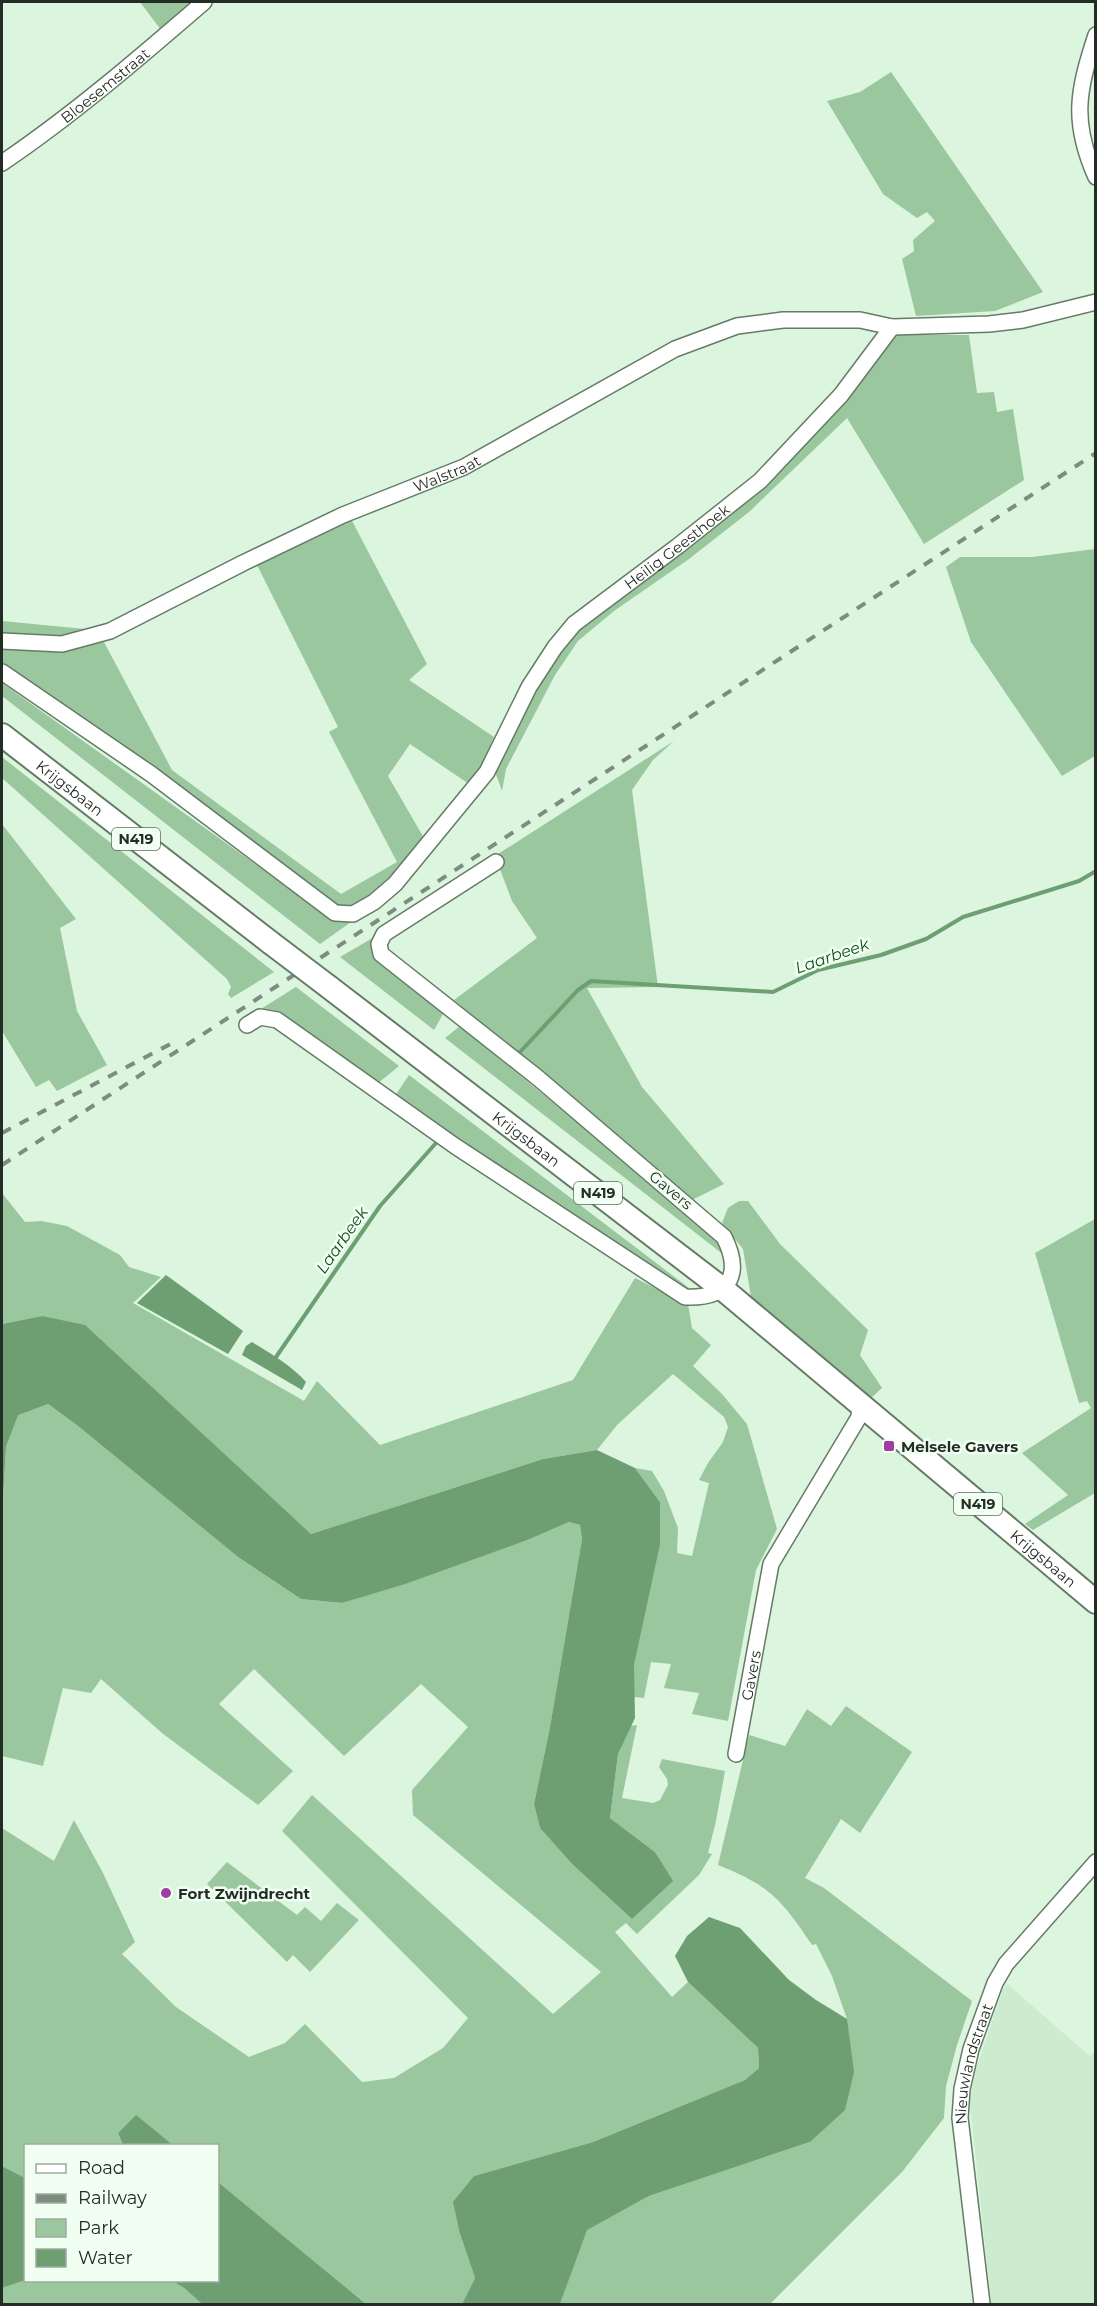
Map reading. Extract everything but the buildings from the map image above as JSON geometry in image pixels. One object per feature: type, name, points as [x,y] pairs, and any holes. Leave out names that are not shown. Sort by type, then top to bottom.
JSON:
[{"type":"main road","name":"Krijgsbaan","points":[[2,735],[724,1290],[1095,1602]]},
{"type":"street","name":"Bloesemstraat","points":[[2,163],[127,68],[204,2]]},
{"type":"street","points":[[1095,34],[1083,73],[1079,96],[1079,116],[1085,153],[1095,177]]},
{"type":"street","points":[[892,327],[989,324],[1034,317],[1095,302]]},
{"type":"street","name":"Walstraat","points":[[2,641],[62,644],[110,631],[243,562],[343,515],[464,467],[675,349],[704,336],[737,326],[783,320],[860,320],[892,327]]},
{"type":"street","name":"Heilig Geesthoek","points":[[2,672],[151,774],[335,913],[353,914],[374,902],[395,884],[487,772],[529,687],[555,647],[574,624],[760,481],[841,395],[892,327]]},
{"type":"street","name":"Gavers","points":[[496,862],[384,934],[379,944],[381,954],[538,1078],[724,1237],[732,1252],[732,1264],[730,1279],[724,1290]]},
{"type":"street","points":[[247,1025],[260,1017],[277,1020],[455,1146],[686,1297],[709,1296],[724,1290]]},
{"type":"street","name":"Gavers","points":[[736,1754],[771,1564],[859,1417],[860,1406]]},
{"type":"street","name":"Nieuwlandstraat","points":[[982,2304],[960,2118],[962,2089],[971,2049],[995,1983],[1006,1964],[1095,1862]]},
{"type":"shaded area","points":[[1007,1984],[1090,2056],[1095,2051],[1095,2304],[991,2304],[970,2102],[975,2072],[1003,1989]]},
{"type":"green space","points":[[140,2],[197,2],[161,30]]},
{"type":"green space","points":[[891,72],[1043,292],[995,311],[916,316],[902,259],[914,251],[913,240],[935,221],[927,212],[917,218],[883,194],[827,101],[860,92]]},
{"type":"green space","points":[[897,335],[969,335],[977,393],[994,392],[997,412],[1013,409],[1024,480],[924,544],[847,418],[749,512],[689,559],[614,611],[578,641],[555,675],[506,769],[502,791],[494,769],[553,659],[582,624],[839,406]]},
{"type":"green space","points":[[351,519],[427,664],[409,680],[494,737],[480,771],[469,784],[410,744],[388,776],[424,838],[397,872],[376,892],[351,905],[337,907],[2,667],[2,645],[65,649],[104,642],[172,770],[341,894],[397,862],[329,732],[338,727],[257,565]]},
{"type":"green space","points":[[1095,549],[1095,756],[1062,776],[971,642],[946,567],[960,557],[1032,557]]},
{"type":"green space","points":[[2,621],[93,628],[68,638],[2,635]]},
{"type":"green space","points":[[2,683],[317,908],[354,920],[320,944],[2,696]]},
{"type":"green space","points":[[674,741],[653,760],[632,790],[658,987],[587,988],[642,1087],[724,1184],[692,1200],[454,1000],[537,938],[512,901],[495,856]]},
{"type":"green space","points":[[2,757],[274,972],[231,998],[228,994],[231,987],[227,979],[2,778]]},
{"type":"green space","points":[[2,824],[76,919],[60,928],[77,1011],[107,1065],[57,1091],[49,1080],[36,1087],[2,1031]]},
{"type":"green space","points":[[376,936],[377,958],[443,1014],[434,1030],[340,957]]},
{"type":"green space","points":[[296,987],[399,1066],[377,1084],[279,1014],[269,1011],[243,1020]]},
{"type":"green space","points":[[460,1026],[719,1239],[724,1255],[445,1038]]},
{"type":"green space","points":[[409,1075],[693,1291],[688,1293],[395,1096]]},
{"type":"green space","points":[[2,1193],[25,1222],[41,1221],[67,1226],[120,1255],[129,1267],[161,1277],[133,1303],[304,1401],[317,1381],[380,1445],[573,1380],[635,1278],[688,1304],[692,1328],[711,1345],[693,1366],[722,1394],[747,1424],[777,1529],[756,1570],[728,1721],[692,1714],[699,1693],[664,1688],[671,1664],[651,1662],[644,1698],[634,1697],[634,1665],[660,1502],[635,1468],[652,1471],[664,1491],[678,1528],[677,1553],[692,1556],[709,1483],[699,1480],[723,1442],[728,1427],[724,1417],[673,1374],[617,1425],[597,1450],[543,1459],[311,1534],[257,1485],[42,1316],[2,1324]]},
{"type":"green space","points":[[739,1201],[748,1201],[780,1244],[868,1330],[860,1355],[882,1388],[871,1398],[752,1303],[743,1249],[722,1223],[728,1208]]},
{"type":"green space","points":[[1095,1219],[1095,1493],[1033,1530],[1025,1524],[1068,1495],[1022,1453],[1091,1408],[1087,1401],[1079,1403],[1035,1253]]},
{"type":"green space","points":[[48,1404],[238,1557],[301,1599],[342,1603],[530,1539],[569,1522],[580,1525],[582,1539],[550,1727],[534,1804],[540,1828],[572,1864],[632,1919],[672,1881],[655,1852],[610,1818],[618,1754],[630,1726],[637,1725],[622,1798],[653,1803],[660,1800],[668,1785],[659,1767],[662,1759],[725,1771],[708,1853],[712,1854],[699,1875],[637,1934],[626,1923],[615,1932],[672,1997],[688,1982],[758,2048],[759,2068],[745,2080],[593,2142],[474,2176],[460,2234],[475,2278],[462,2304],[366,2304],[219,2183],[219,2144],[172,2144],[136,2116],[118,2133],[123,2144],[24,2144],[24,2177],[2,2166],[2,1828],[54,1861],[74,1820],[103,1873],[135,1942],[122,1954],[176,2007],[249,2057],[285,2043],[305,2024],[362,2082],[394,2078],[443,2048],[468,2018],[282,1831],[312,1795],[553,2014],[601,1972],[413,1815],[412,1790],[468,1727],[421,1684],[344,1756],[254,1669],[219,1704],[293,1771],[258,1805],[162,1733],[101,1679],[91,1693],[63,1688],[43,1766],[2,1756],[2,1517],[6,1447],[18,1414]]},
{"type":"green space","points":[[846,1706],[912,1752],[860,1833],[841,1819],[805,1878],[824,1888],[972,2001],[946,2086],[944,2118],[902,2172],[770,2304],[560,2304],[586,2230],[649,2196],[810,2142],[847,2019],[832,1976],[816,1944],[812,1945],[783,1905],[762,1887],[718,1865],[749,1735],[785,1746],[807,1709],[831,1726]]},
{"type":"green space","points":[[227,1862],[297,1915],[305,1907],[321,1921],[337,1903],[359,1920],[310,1972],[293,1955],[287,1962],[207,1884]]},
{"type":"green space","points":[[24,2281],[174,2282],[202,2304],[2,2304],[2,2288]]},
{"type":"water","points":[[166,1275],[243,1331],[228,1354],[137,1303]]},
{"type":"water","points":[[42,1316],[85,1325],[311,1534],[543,1459],[597,1450],[635,1468],[660,1502],[660,1544],[634,1665],[635,1718],[618,1754],[610,1818],[655,1852],[673,1881],[632,1919],[572,1864],[540,1828],[534,1804],[550,1727],[582,1539],[580,1525],[569,1522],[530,1539],[405,1584],[342,1603],[301,1599],[238,1557],[48,1404],[18,1415],[6,1447],[2,1517],[2,1324]]},
{"type":"water","points":[[252,1342],[294,1370],[306,1382],[302,1390],[242,1355],[246,1346]]},
{"type":"water","points":[[709,1917],[740,1928],[789,1980],[847,2019],[854,2072],[845,2110],[810,2142],[649,2196],[587,2230],[560,2304],[462,2304],[475,2278],[460,2234],[453,2202],[474,2176],[593,2142],[745,2080],[759,2068],[758,2048],[688,1982],[675,1956],[687,1936]]},
{"type":"water","points":[[136,2115],[172,2144],[123,2144],[118,2133]]},
{"type":"water","points":[[2,2166],[24,2177],[24,2281],[2,2288]]},
{"type":"water","points":[[219,2183],[366,2304],[202,2304],[174,2282],[219,2282]]},
{"type":"waterway","name":"Laarbeek","points":[[520,1052],[578,990],[591,981],[773,992],[818,970],[881,955],[926,939],[963,917],[1079,881],[1096,871]]},
{"type":"waterway","name":"Laarbeek","points":[[276,1357],[380,1206],[436,1143]]},
{"type":"railway","points":[[2,1165],[1096,453]]},
{"type":"railway","points":[[2,1133],[176,1041]]},
{"type":"place","name":"Melsele Gavers","points":[[889,1446]]},
{"type":"place","name":"Fort Zwijndrecht","points":[[166,1893]]}]
